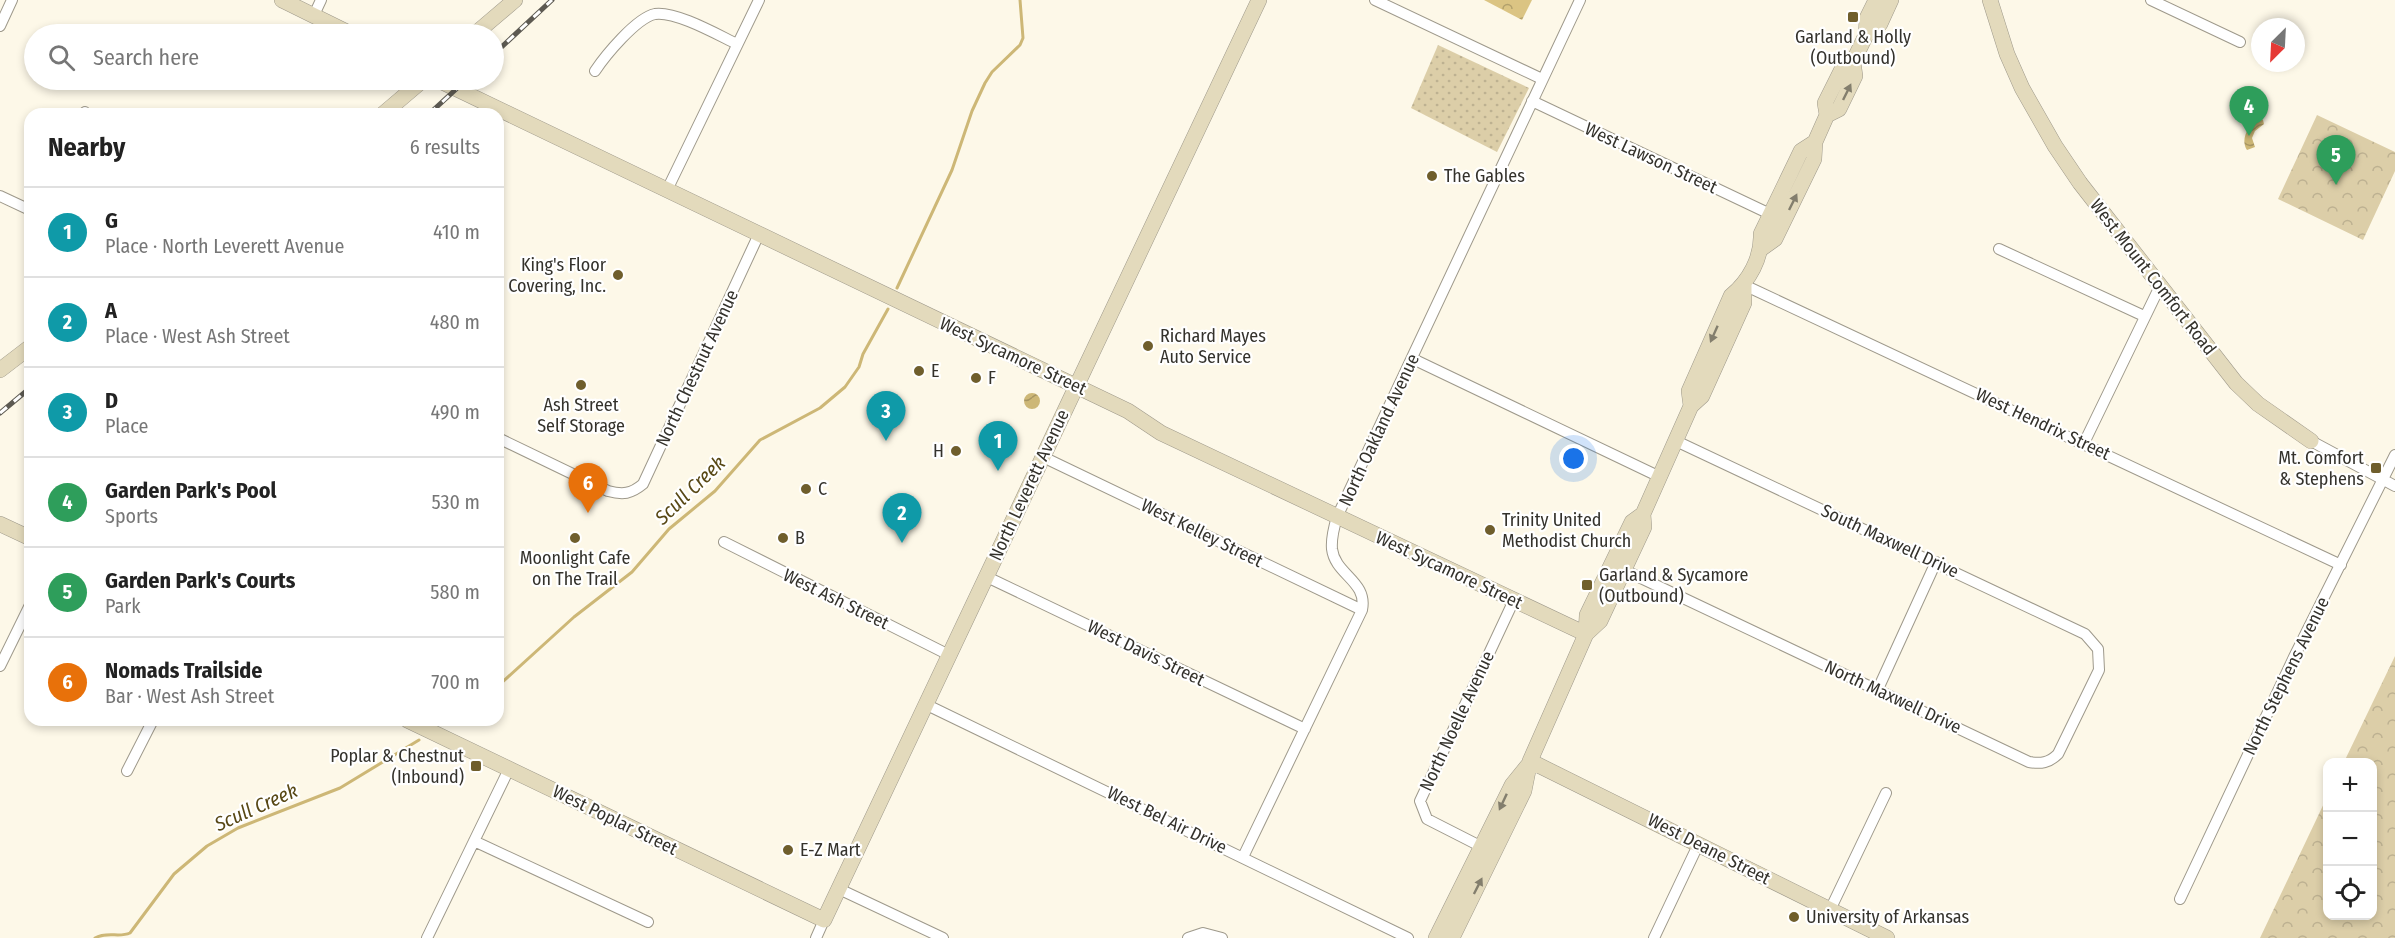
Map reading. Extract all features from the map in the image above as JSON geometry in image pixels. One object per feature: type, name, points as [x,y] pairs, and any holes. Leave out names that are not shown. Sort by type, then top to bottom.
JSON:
[{"type":"street","points":[[0,26],[12,0]]},
{"type":"street","points":[[282,0],[332,24]]},
{"type":"street","points":[[314,15],[321,0]]},
{"type":"street","points":[[487,24],[515,0]]},
{"type":"street","points":[[667,190],[759,0]]},
{"type":"street","name":"North Leverett Avenue","points":[[816,938],[1259,0]]},
{"type":"street","points":[[1375,0],[1542,79]]},
{"type":"street","name":"North Oakland Avenue","points":[[1362,610],[1364,601],[1361,589],[1338,565],[1332,551],[1337,517],[1581,0]]},
{"type":"street","points":[[1761,249],[1775,239],[1814,159],[1815,142],[1827,115],[1839,109],[1855,76],[1853,62],[1866,35],[1867,18],[1876,0]]},
{"type":"street","points":[[1866,35],[1880,24],[1891,0]]},
{"type":"street","name":"West Mount Comfort Road","points":[[1990,0],[2007,54],[2043,126],[2080,183],[2236,383],[2258,404],[2311,441],[2395,486]]},
{"type":"street","points":[[2151,0],[2240,42]]},
{"type":"street","points":[[595,71],[607,54],[643,20],[654,14],[668,15],[688,22],[737,44]]},
{"type":"street","points":[[390,108],[411,90]]},
{"type":"street","name":"West Sycamore Street","points":[[459,90],[496,108]]},
{"type":"street","name":"West Lawson Street","points":[[1532,101],[1770,214]]},
{"type":"street","name":"West Sycamore Street","points":[[504,112],[1128,411],[1161,434],[1586,634]]},
{"type":"street","points":[[1586,634],[1600,621],[1644,527],[1643,514],[1691,406],[1702,396],[1744,303],[1744,285],[1761,249],[1761,234],[1770,214],[1801,152],[1815,142]]},
{"type":"street","points":[[0,196],[24,207]]},
{"type":"street","name":"North Chestnut Avenue","points":[[504,441],[608,491],[625,494],[643,484],[759,234]]},
{"type":"street","points":[[1999,249],[2144,316]]},
{"type":"street","points":[[2084,443],[2161,284]]},
{"type":"street","name":"West Hendrix Street","points":[[1744,285],[2341,565]]},
{"type":"street","points":[[4,362],[24,350]]},
{"type":"street","points":[[1413,359],[1660,477]]},
{"type":"street","name":"South Maxwell Drive","points":[[1676,441],[2085,634],[2098,649]]},
{"type":"street","name":"North Stephens Avenue","points":[[2180,899],[2294,657],[2395,455]]},
{"type":"street","name":"West Kelley Street","points":[[1043,457],[1362,610]]},
{"type":"street","points":[[1452,938],[1524,790],[1530,761],[1586,634],[1587,615],[1632,522],[1643,514]]},
{"type":"street","points":[[0,524],[24,535]]},
{"type":"street","name":"West Ash Street","points":[[724,542],[949,655]]},
{"type":"street","points":[[1878,689],[1936,562]]},
{"type":"street","name":"North Maxwell Drive","points":[[1624,570],[2029,762],[2041,764],[2051,760],[2064,744],[2099,670],[2098,649]]},
{"type":"street","name":"West Davis Street","points":[[987,577],[1305,729]]},
{"type":"street","name":"North Noelle Avenue","points":[[1482,847],[1427,819],[1420,801],[1514,600]]},
{"type":"street","points":[[1243,857],[1362,610]]},
{"type":"street","points":[[0,666],[24,617]]},
{"type":"street","name":"West Bel Air Drive","points":[[926,704],[1408,938]]},
{"type":"street","points":[[127,771],[150,726]]},
{"type":"street","name":"West Poplar Street","points":[[419,726],[824,920]]},
{"type":"street","points":[[1436,938],[1512,785],[1530,761]]},
{"type":"street","name":"West Deane Street","points":[[1530,761],[1700,843],[1887,938]]},
{"type":"street","points":[[427,938],[509,769]]},
{"type":"street","points":[[1830,910],[1886,793]]},
{"type":"street","points":[[474,841],[648,922]]},
{"type":"street","points":[[1654,938],[1700,843]]},
{"type":"street","points":[[839,888],[943,938]]},
{"type":"street","points":[[1188,938],[1203,933],[1222,938]]},
{"type":"green space","points":[[1484,0],[1532,0],[1522,20]]},
{"type":"green space","points":[[1438,45],[1529,88],[1497,152],[1411,108]]},
{"type":"green space","points":[[2317,115],[2395,152],[2395,171],[2363,240],[2278,199]]},
{"type":"green space","points":[[2395,656],[2395,938],[2260,938],[2323,805],[2323,920],[2377,920],[2377,758],[2346,758]]},
{"type":"water","points":[[2258,118],[2263,120],[2264,124],[2255,131],[2252,138],[2255,147],[2247,150],[2244,142],[2246,133]]},
{"type":"water","points":[[1032,393],[1040,401],[1032,409],[1024,401]]},
{"type":"waterway","name":"Scull Creek","points":[[897,288],[952,170],[972,111],[985,83],[992,72],[1020,45],[1023,38],[1020,0]]},
{"type":"waterway","name":"Scull Creek","points":[[504,681],[574,617],[632,572],[669,529],[715,491],[760,440],[820,408],[845,387],[859,367],[863,354],[888,309]]},
{"type":"waterway","name":"Scull Creek","points":[[95,938],[130,933],[174,874],[207,846],[238,828],[340,788],[419,740]]},
{"type":"railway","points":[[504,45],[552,0]]},
{"type":"railway","points":[[436,108],[455,90]]},
{"type":"railway","points":[[0,413],[24,393]]},
{"type":"place","name":"Garland & Holly (Outbound)","points":[[1853,17]]},
{"type":"place","name":"Garden Park's Pool","points":[[2249,136]]},
{"type":"place","name":"The Gables","points":[[1432,176]]},
{"type":"place","name":"Garden Park's Courts","points":[[2336,185]]},
{"type":"place","name":"King's Floor Covering, Inc.","points":[[618,275]]},
{"type":"place","name":"Richard Mayes Auto Service","points":[[1148,346]]},
{"type":"place","name":"E","points":[[919,371]]},
{"type":"place","name":"F","points":[[976,378]]},
{"type":"place","name":"Ash Street Self Storage","points":[[581,385]]},
{"type":"place","name":"D","points":[[886,441]]},
{"type":"place","name":"H","points":[[956,451]]},
{"type":"place","name":"Mt. Comfort & Stephens","points":[[2376,468]]},
{"type":"place","name":"G","points":[[998,471]]},
{"type":"place","name":"C","points":[[806,489]]},
{"type":"place","name":"Nomads Trailside","points":[[588,513]]},
{"type":"place","name":"Trinity United Methodist Church","points":[[1490,530]]},
{"type":"place","name":"Moonlight Cafe on The Trail","points":[[575,538]]},
{"type":"place","name":"B","points":[[783,538]]},
{"type":"place","name":"A","points":[[902,543]]},
{"type":"place","name":"Garland & Sycamore (Outbound)","points":[[1587,585]]},
{"type":"place","name":"Poplar & Chestnut (Inbound)","points":[[476,766]]},
{"type":"place","name":"E-Z Mart","points":[[788,850]]},
{"type":"place","name":"University of Arkansas","points":[[1794,917]]}]
